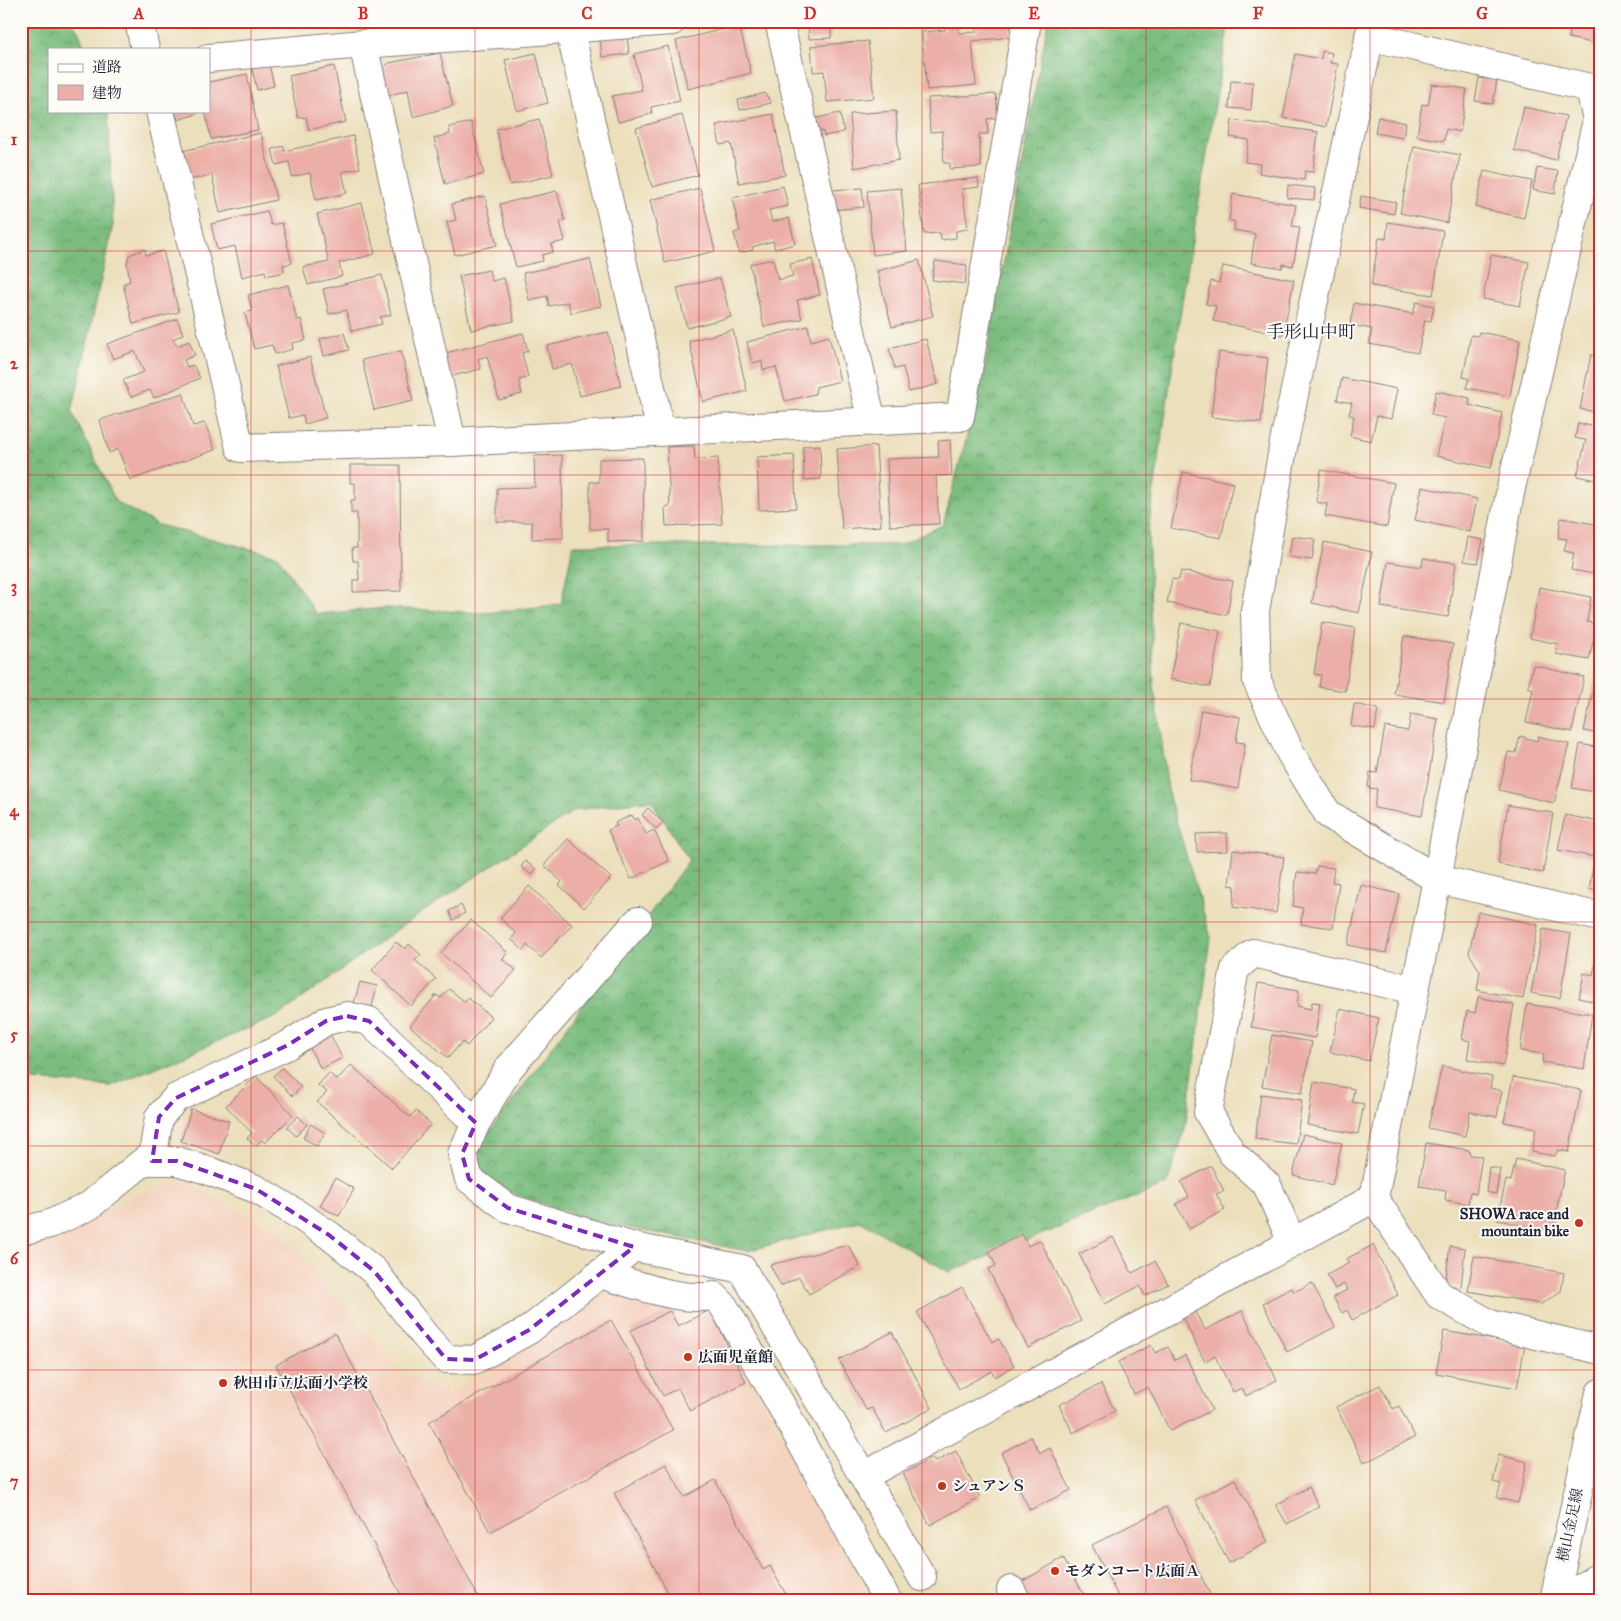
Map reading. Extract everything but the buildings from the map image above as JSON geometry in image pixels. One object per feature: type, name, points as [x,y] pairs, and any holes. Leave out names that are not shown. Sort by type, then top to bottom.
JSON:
[{"type":"street","points":[[139,21],[145,48]]},
{"type":"street","points":[[210,58],[363,44],[672,21]]},
{"type":"street","points":[[779,21],[872,422]]},
{"type":"street","points":[[160,112],[240,448],[452,442],[960,417],[1027,21]]},
{"type":"street","points":[[1600,917],[1437,878],[1328,814],[1292,754],[1257,681],[1255,611],[1284,442],[1371,28],[1590,88],[1596,120],[1511,488],[1437,878],[1374,1198],[1439,1294],[1490,1324],[1600,1350]]},
{"type":"street","points":[[570,30],[661,432]]},
{"type":"street","points":[[363,44],[452,442]]},
{"type":"street","points":[[638,921],[509,1068],[476,1123],[462,1154],[470,1179],[508,1208],[634,1247],[742,1269],[922,1577]]},
{"type":"street","points":[[1292,1242],[1267,1185],[1232,1153],[1208,1112],[1235,970],[1253,953],[1415,990]]},
{"type":"street","points":[[152,1160],[159,1117],[176,1098],[288,1044],[326,1020],[347,1016],[369,1021],[476,1123]]},
{"type":"street","points":[[21,1231],[50,1224],[89,1206],[144,1161],[177,1161],[256,1189],[322,1231],[374,1271],[425,1336],[446,1359],[474,1360],[529,1330],[634,1247]]},
{"type":"street","points":[[864,1476],[1374,1198]]},
{"type":"street","points":[[599,1274],[666,1293],[702,1298],[714,1296],[723,1304],[781,1405],[887,1600]]},
{"type":"street","name":"横山金足線","points":[[1554,1600],[1600,1392]]},
{"type":"street","points":[[1560,1600],[1600,1576]]},
{"type":"highlighted area","points":[[347,1016],[369,1021],[476,1123],[462,1154],[469,1179],[508,1208],[634,1247],[529,1330],[474,1360],[446,1359],[374,1271],[329,1235],[256,1189],[177,1161],[152,1161],[159,1117],[176,1098],[288,1045],[326,1021]]},
{"type":"shaded area","name":"秋田市立広面小学校","points":[[184,1181],[281,1234],[402,1372],[449,1394],[608,1286],[714,1310],[870,1600],[21,1600],[21,1251],[31,1251],[141,1192]]},
{"type":"green space","points":[[21,21],[71,21],[78,30],[85,48],[48,48],[48,112],[108,112],[113,225],[72,412],[116,502],[158,525],[278,556],[316,614],[386,608],[487,613],[561,604],[573,545],[899,545],[943,525],[983,376],[1048,21],[1229,21],[1183,296],[1148,531],[1154,685],[1169,797],[1211,938],[1185,1129],[1167,1184],[949,1272],[860,1221],[747,1251],[590,1220],[509,1192],[475,1168],[480,1145],[689,860],[651,800],[575,810],[396,930],[278,1016],[111,1086],[21,1079]]},
{"type":"place","name":"SHOWA race and mountain bike","points":[[1579,1223]]},
{"type":"place","name":"広面児童館","points":[[688,1357]]},
{"type":"place","name":"秋田市立広面小学校","points":[[223,1383]]},
{"type":"place","name":"シュアンＳ","points":[[942,1486]]},
{"type":"place","name":"モダンコート広面Ａ","points":[[1055,1571]]},
{"type":"district","name":"手形山中町","points":[[1311,332]]}]
